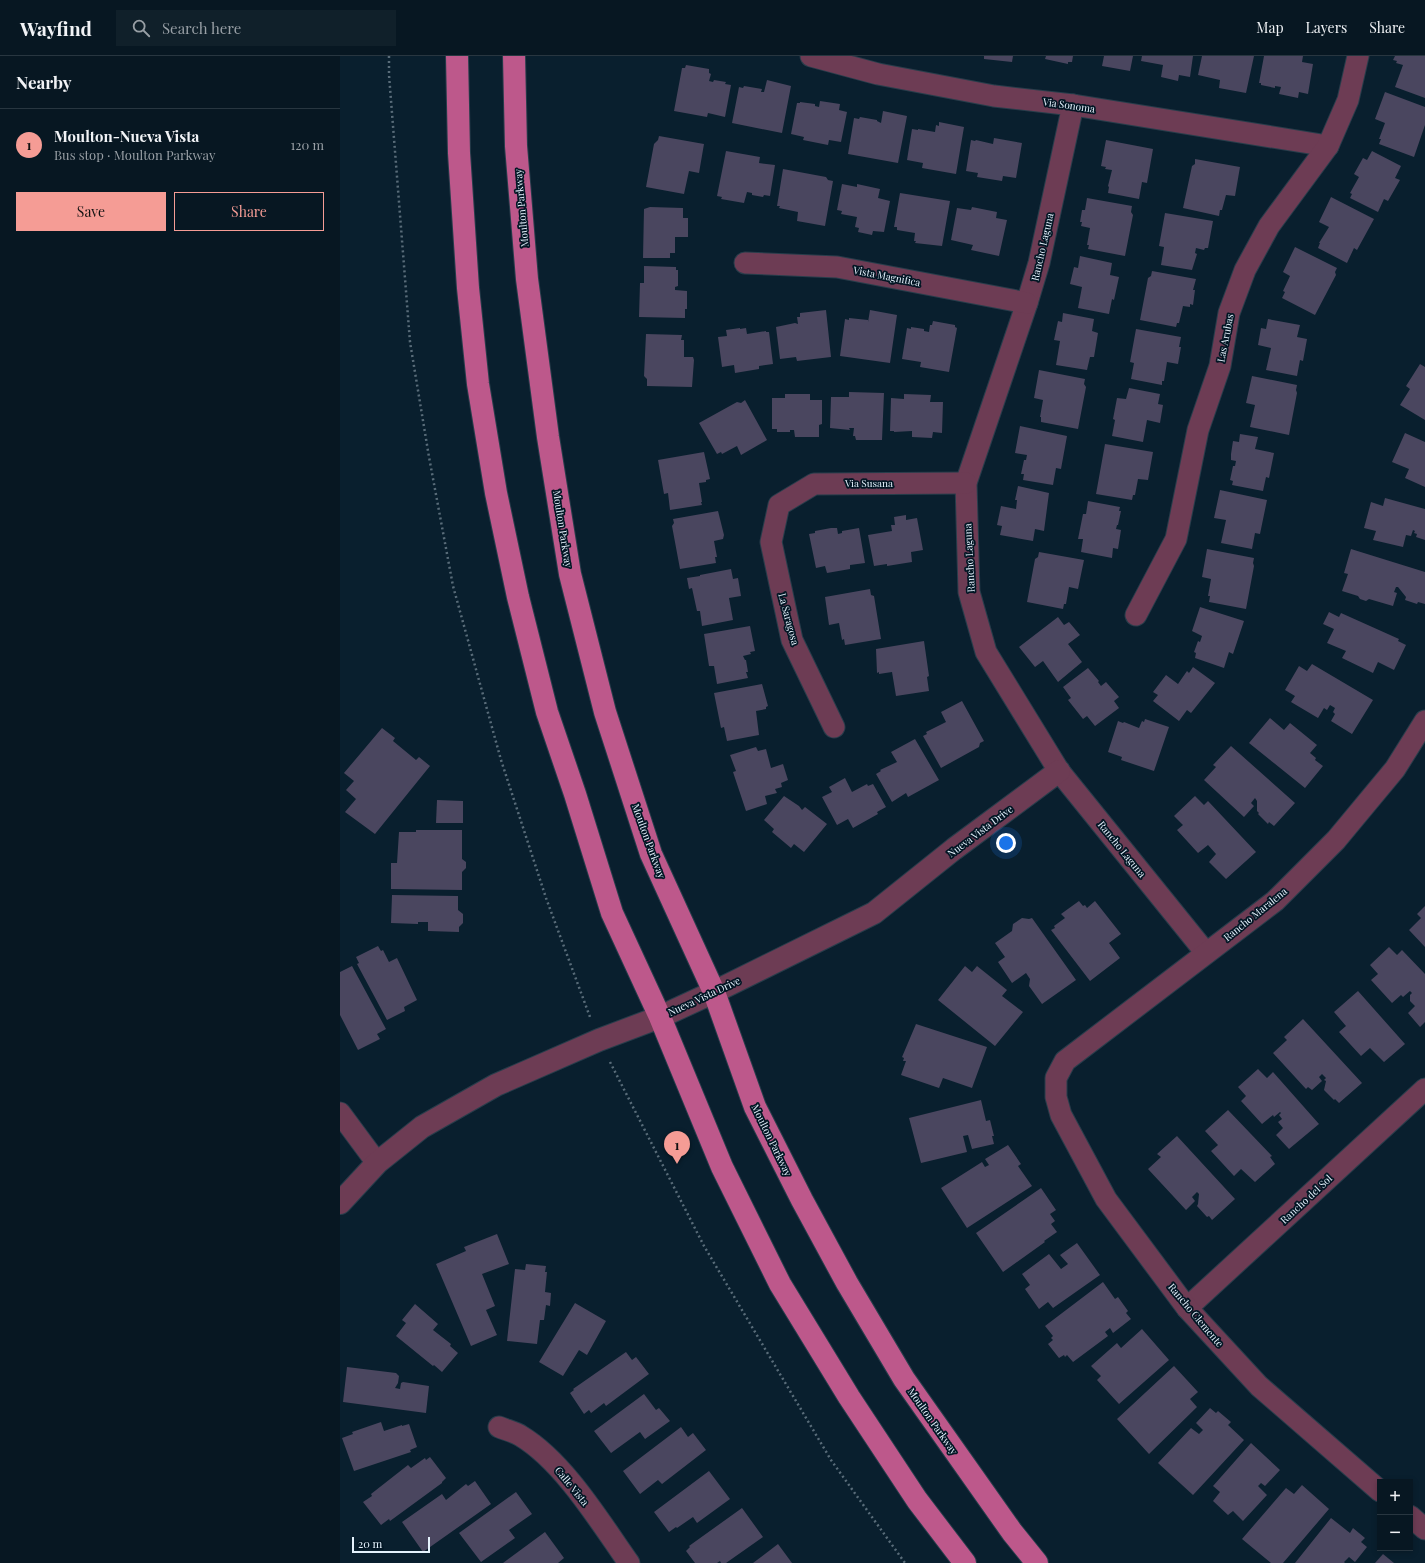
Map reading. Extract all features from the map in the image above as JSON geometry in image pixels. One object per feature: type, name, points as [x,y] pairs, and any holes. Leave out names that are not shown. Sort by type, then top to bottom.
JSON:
[{"type":"main road","points":[[457,56],[459,153],[468,288],[478,384],[496,493],[518,597],[547,712],[575,794],[612,913],[660,1017],[722,1167],[780,1284],[849,1397],[912,1494],[965,1563]]},
{"type":"main road","name":"Moulton Parkway","points":[[514,56],[516,146],[527,279],[548,438],[570,574],[605,712],[651,854],[714,992],[755,1106],[802,1200],[847,1282],[904,1379],[1012,1532],[1037,1563]]},
{"type":"street","name":"Via Sonoma","points":[[811,56],[878,74],[986,94],[1073,105],[1328,146]]},
{"type":"street","name":"Las Arubas","points":[[1136,615],[1176,539],[1198,430],[1220,366],[1229,313],[1246,270],[1269,226],[1328,146],[1348,100],[1358,56]]},
{"type":"street","name":"Rancho Laguna","points":[[1073,105],[1039,263],[1027,303],[966,483],[969,592],[986,652],[1059,771],[1206,953]]},
{"type":"street","name":"Vista Magnifica","points":[[745,263],[837,267],[1027,303]]},
{"type":"street","name":"Via Susana","points":[[779,505],[814,484],[966,483]]},
{"type":"street","name":"La Saragosa","points":[[779,505],[771,542],[792,640],[834,727]]},
{"type":"street","name":"Rancho Maralena","points":[[1056,1078],[1065,1061],[1275,901],[1336,840],[1395,769],[1425,721]]},
{"type":"street","name":"Nueva Vista Drive","points":[[340,1203],[377,1163],[422,1127],[496,1085],[598,1040],[660,1017],[874,913],[954,850],[1059,771]]},
{"type":"street","name":"Rancho Clemente","points":[[1056,1078],[1056,1097],[1061,1115],[1106,1199],[1187,1308],[1259,1386],[1377,1489]]},
{"type":"street","name":"Rancho del Sol","points":[[1187,1308],[1425,1089]]},
{"type":"street","points":[[340,1113],[377,1163]]},
{"type":"street","name":"Calle Vista","points":[[499,1427],[521,1436],[554,1463],[575,1488],[629,1563]]},
{"type":"street","points":[[1413,1519],[1425,1529]]},
{"type":"building","points":[[984,56],[1013,56],[1012,62],[984,59]]},
{"type":"building","points":[[1046,56],[1073,56],[1072,62],[1068,62],[1068,64],[1045,59]]},
{"type":"building","points":[[1104,56],[1133,56],[1130,71],[1102,66]]},
{"type":"building","points":[[1142,56],[1193,56],[1190,77],[1179,75],[1178,81],[1161,77],[1163,65],[1141,61]]},
{"type":"building","points":[[1202,56],[1254,56],[1246,93],[1219,88],[1220,80],[1198,75]]},
{"type":"building","points":[[1264,56],[1303,56],[1302,62],[1313,64],[1308,94],[1299,92],[1298,98],[1279,94],[1281,87],[1275,86],[1275,88],[1261,85],[1261,83],[1259,83]]},
{"type":"building","points":[[1395,56],[1425,56],[1425,98],[1395,87],[1403,65],[1396,63],[1397,61],[1393,60]]},
{"type":"building","points":[[686,65],[709,69],[709,73],[711,74],[709,81],[713,82],[714,80],[726,82],[725,84],[731,85],[725,117],[708,113],[707,117],[674,111],[682,68],[685,68]]},
{"type":"building","points":[[767,80],[791,86],[782,133],[732,123],[739,87],[743,88],[744,86],[762,89],[761,92],[764,92]]},
{"type":"building","points":[[1385,92],[1425,107],[1425,125],[1414,157],[1379,144],[1381,139],[1379,139],[1385,123],[1375,119]]},
{"type":"building","points":[[820,101],[840,104],[839,110],[847,112],[841,142],[829,140],[828,145],[803,140],[804,137],[791,134],[797,103],[815,104],[815,106],[819,107]]},
{"type":"building","points":[[883,111],[907,116],[898,163],[848,154],[854,118],[859,119],[860,117],[877,120],[881,123]]},
{"type":"building","points":[[939,122],[964,127],[956,174],[922,168],[923,163],[907,160],[912,129],[935,132],[936,125],[939,126]]},
{"type":"building","points":[[659,136],[704,144],[699,173],[689,171],[684,194],[646,187],[654,144],[658,140]]},
{"type":"building","points":[[994,138],[1022,143],[1016,178],[1003,176],[1002,181],[977,177],[978,173],[966,171],[971,140],[993,144]]},
{"type":"building","points":[[1106,140],[1153,149],[1147,183],[1142,182],[1139,199],[1108,193],[1112,170],[1105,169],[1106,167],[1101,166]]},
{"type":"building","points":[[726,151],[760,157],[759,163],[775,165],[770,196],[764,195],[763,197],[752,195],[752,193],[747,192],[744,203],[721,199],[722,197],[717,196]]},
{"type":"building","points":[[1372,151],[1401,166],[1395,178],[1400,180],[1388,201],[1384,199],[1378,212],[1350,198],[1352,194],[1350,193],[1359,177],[1354,174],[1363,158],[1367,160]]},
{"type":"building","points":[[1195,159],[1240,167],[1235,196],[1226,195],[1219,216],[1183,208],[1192,166],[1195,164]]},
{"type":"building","points":[[783,169],[826,177],[828,180],[833,181],[825,226],[797,221],[798,212],[779,208],[780,206],[777,206]]},
{"type":"building","points":[[842,184],[857,187],[857,184],[880,189],[878,198],[890,201],[884,232],[873,231],[872,235],[858,232],[859,228],[855,227],[857,217],[841,214],[842,211],[837,210]]},
{"type":"building","points":[[900,193],[950,201],[942,246],[915,243],[915,233],[897,230],[897,227],[894,227]]},
{"type":"building","points":[[1331,197],[1374,219],[1357,250],[1354,248],[1347,263],[1318,248],[1319,243],[1329,227],[1319,222]]},
{"type":"building","points":[[1087,198],[1132,206],[1131,212],[1133,215],[1125,256],[1088,249],[1089,245],[1087,245],[1090,228],[1081,226],[1082,222],[1080,222],[1082,210],[1085,210]]},
{"type":"building","points":[[650,207],[683,208],[683,218],[688,218],[688,237],[675,237],[675,253],[670,253],[670,258],[643,258],[644,209]]},
{"type":"building","points":[[972,207],[997,212],[996,218],[1007,220],[999,256],[971,250],[973,245],[951,240],[957,208],[971,210]]},
{"type":"building","points":[[1165,213],[1213,221],[1208,248],[1205,248],[1204,250],[1196,248],[1195,253],[1197,254],[1192,270],[1161,265],[1164,247],[1159,246]]},
{"type":"building","points":[[1295,247],[1337,268],[1335,272],[1336,275],[1315,315],[1282,298],[1285,292],[1283,291],[1290,276],[1283,272]]},
{"type":"building","points":[[1080,256],[1112,263],[1110,275],[1119,277],[1109,314],[1078,308],[1082,287],[1070,284],[1074,267],[1078,268]]},
{"type":"building","points":[[644,266],[676,267],[676,270],[678,270],[678,286],[675,287],[675,290],[687,291],[687,309],[685,309],[685,318],[639,317],[640,283],[644,283]]},
{"type":"building","points":[[1152,271],[1196,279],[1193,290],[1195,290],[1193,305],[1190,304],[1190,307],[1183,306],[1179,323],[1177,323],[1176,327],[1140,320],[1148,278],[1151,276]]},
{"type":"building","points":[[826,310],[831,357],[797,361],[796,357],[780,359],[776,327],[795,323],[798,324],[797,317],[800,317],[800,313]]},
{"type":"building","points":[[870,310],[897,315],[890,363],[840,356],[845,319],[868,320],[868,322]]},
{"type":"building","points":[[1063,313],[1094,319],[1092,331],[1098,333],[1094,357],[1090,357],[1087,370],[1056,365],[1060,341],[1054,340],[1058,321],[1062,322]]},
{"type":"building","points":[[1268,319],[1300,325],[1297,337],[1307,339],[1303,361],[1300,360],[1297,376],[1266,370],[1271,348],[1258,345],[1261,328],[1266,329]]},
{"type":"building","points":[[933,321],[955,325],[957,328],[949,372],[920,367],[921,362],[902,359],[907,328],[911,329],[911,327],[924,329],[924,331],[929,332],[930,325],[932,325]]},
{"type":"building","points":[[746,328],[747,334],[766,331],[769,332],[773,364],[759,366],[759,369],[735,373],[734,365],[722,367],[718,337],[727,336],[726,330]]},
{"type":"building","points":[[1136,329],[1181,337],[1178,364],[1167,362],[1162,385],[1131,379],[1134,363],[1130,362]]},
{"type":"building","points":[[646,334],[682,335],[681,340],[684,340],[684,357],[693,357],[694,360],[692,387],[647,386],[647,379],[644,376]]},
{"type":"building","points":[[1420,364],[1425,367],[1425,420],[1400,405],[1410,389],[1406,386]]},
{"type":"building","points":[[1039,370],[1085,379],[1084,384],[1086,387],[1078,429],[1041,422],[1040,417],[1043,400],[1034,398]]},
{"type":"building","points":[[1252,376],[1297,385],[1297,393],[1289,435],[1250,427],[1255,405],[1246,403]]},
{"type":"building","points":[[1129,388],[1160,394],[1158,404],[1163,405],[1160,423],[1147,420],[1143,442],[1112,436],[1115,420],[1113,419],[1117,398],[1126,399]]},
{"type":"building","points":[[849,392],[884,393],[882,440],[856,440],[855,436],[853,436],[854,428],[849,428],[850,430],[830,428],[831,397],[849,397]]},
{"type":"building","points":[[785,394],[810,394],[810,400],[822,400],[822,424],[819,425],[819,437],[795,437],[794,430],[790,430],[790,432],[777,432],[777,429],[772,429],[772,398],[785,398]]},
{"type":"building","points":[[904,394],[931,395],[930,402],[943,402],[942,433],[933,432],[932,438],[912,437],[912,431],[890,431],[891,398],[904,399]]},
{"type":"building","points":[[745,400],[767,440],[741,455],[737,446],[722,454],[721,452],[717,454],[699,423],[737,402],[741,403]]},
{"type":"building","points":[[1020,426],[1067,436],[1061,469],[1056,468],[1053,485],[1023,480],[1024,474],[1021,474],[1024,460],[1026,460],[1027,455],[1015,453]]},
{"type":"building","points":[[1405,433],[1425,442],[1425,487],[1405,478],[1409,469],[1392,462]]},
{"type":"building","points":[[1240,434],[1258,437],[1255,449],[1274,453],[1269,478],[1266,477],[1263,491],[1232,485],[1233,481],[1230,480],[1233,466],[1235,466],[1236,461],[1231,460],[1233,441],[1239,442]]},
{"type":"building","points":[[1105,444],[1153,452],[1148,480],[1138,479],[1135,495],[1133,495],[1132,500],[1096,494]]},
{"type":"building","points":[[704,452],[710,479],[706,480],[706,482],[699,483],[702,505],[670,510],[668,493],[664,494],[658,460]]},
{"type":"building","points":[[1018,486],[1049,493],[1044,531],[1035,529],[1033,541],[1000,535],[1002,526],[997,525],[1001,506],[1016,509],[1017,500],[1015,500]]},
{"type":"building","points":[[1220,490],[1267,500],[1260,534],[1255,533],[1252,549],[1221,543],[1226,520],[1214,518]]},
{"type":"building","points":[[1385,498],[1425,509],[1425,540],[1416,537],[1417,534],[1414,533],[1415,531],[1413,530],[1411,536],[1406,535],[1403,547],[1373,540],[1376,531],[1364,528],[1371,502],[1383,506]]},
{"type":"building","points":[[1088,501],[1120,507],[1119,511],[1121,511],[1116,529],[1121,530],[1118,549],[1113,548],[1112,558],[1081,552],[1083,539],[1078,539],[1083,514],[1086,514]]},
{"type":"building","points":[[718,511],[724,535],[723,539],[714,541],[717,557],[715,557],[716,563],[680,569],[672,526],[674,523],[673,519]]},
{"type":"building","points":[[906,515],[906,520],[917,518],[923,550],[911,552],[912,562],[887,566],[887,564],[874,566],[868,535],[892,531],[891,525],[895,525],[894,517]]},
{"type":"building","points":[[837,528],[838,534],[842,533],[842,531],[859,528],[865,563],[850,565],[850,569],[827,573],[825,566],[816,568],[809,534],[815,533],[815,531]]},
{"type":"building","points":[[1207,549],[1254,558],[1254,566],[1246,609],[1209,602],[1210,596],[1208,596],[1211,579],[1202,577]]},
{"type":"building","points":[[1351,549],[1425,572],[1425,604],[1418,602],[1417,604],[1405,600],[1406,597],[1398,587],[1396,587],[1394,592],[1397,593],[1393,606],[1369,599],[1366,601],[1360,599],[1358,596],[1342,591],[1348,574],[1344,573]]},
{"type":"building","points":[[1039,552],[1084,560],[1078,589],[1069,587],[1066,604],[1064,604],[1063,609],[1027,602],[1035,559],[1038,557]]},
{"type":"building","points":[[731,569],[733,579],[738,578],[741,596],[729,598],[733,620],[702,626],[700,611],[697,611],[692,588],[689,589],[687,578]]},
{"type":"building","points":[[870,589],[871,595],[874,596],[881,639],[845,645],[844,639],[842,640],[839,623],[829,625],[825,597]]},
{"type":"building","points":[[1200,607],[1244,621],[1233,654],[1229,652],[1224,668],[1195,658],[1196,653],[1194,652],[1198,641],[1200,642],[1202,636],[1192,631]]},
{"type":"building","points":[[1329,612],[1339,617],[1341,613],[1399,639],[1398,641],[1406,645],[1394,670],[1378,662],[1373,673],[1342,658],[1346,651],[1327,643],[1334,629],[1323,624]]},
{"type":"building","points":[[1058,617],[1064,625],[1069,622],[1080,635],[1068,644],[1082,662],[1058,682],[1043,661],[1035,667],[1019,647]]},
{"type":"building","points":[[750,626],[755,651],[750,652],[751,654],[743,656],[746,660],[748,672],[746,672],[748,678],[717,684],[714,666],[709,666],[704,634]]},
{"type":"building","points":[[924,641],[929,676],[927,677],[929,691],[896,696],[892,672],[877,673],[876,649]]},
{"type":"building","points":[[1312,664],[1373,700],[1352,734],[1331,721],[1335,714],[1333,712],[1335,708],[1330,705],[1327,710],[1324,708],[1318,718],[1291,702],[1295,696],[1285,690],[1299,666],[1307,671]]},
{"type":"building","points":[[1193,667],[1215,683],[1191,713],[1187,710],[1179,721],[1153,701],[1158,695],[1153,692],[1166,675],[1178,684],[1187,671],[1189,673]]},
{"type":"building","points":[[1088,668],[1099,681],[1098,682],[1101,686],[1106,682],[1119,697],[1114,701],[1119,708],[1095,726],[1087,716],[1083,719],[1068,700],[1071,698],[1063,687]]},
{"type":"building","points":[[762,684],[768,706],[766,709],[756,711],[759,735],[727,741],[724,727],[721,728],[714,693]]},
{"type":"building","points":[[962,701],[984,741],[980,743],[979,747],[941,768],[923,736],[927,734],[926,732],[946,722],[941,712]]},
{"type":"building","points":[[1270,718],[1284,730],[1290,723],[1317,745],[1310,753],[1316,758],[1315,760],[1323,766],[1305,788],[1249,743]]},
{"type":"building","points":[[1145,719],[1169,727],[1154,771],[1121,760],[1122,757],[1108,752],[1118,721],[1139,728],[1142,721],[1144,722]]},
{"type":"building","points":[[382,728],[395,738],[393,741],[416,760],[419,757],[430,766],[375,834],[345,812],[356,799],[346,790],[354,781],[344,773]]},
{"type":"building","points":[[915,739],[939,780],[908,797],[906,793],[892,802],[876,774],[881,771],[880,770],[897,762],[891,752]]},
{"type":"building","points":[[1231,746],[1295,803],[1274,826],[1269,822],[1268,824],[1258,814],[1257,801],[1255,798],[1251,803],[1254,806],[1244,817],[1204,780],[1216,767],[1213,765]]},
{"type":"building","points":[[756,747],[758,751],[766,749],[771,768],[783,764],[788,780],[781,783],[782,787],[775,789],[777,793],[765,796],[767,804],[746,811],[733,772],[736,771],[730,755]]},
{"type":"building","points":[[845,778],[852,792],[867,784],[868,786],[873,784],[886,807],[877,812],[878,814],[853,828],[848,819],[837,825],[822,797],[832,792],[829,787]]},
{"type":"building","points":[[784,796],[799,806],[802,810],[805,807],[827,824],[804,852],[794,844],[791,848],[772,832],[774,829],[764,820]]},
{"type":"building","points":[[1195,796],[1204,805],[1208,801],[1256,852],[1226,879],[1209,862],[1216,854],[1208,845],[1198,853],[1177,830],[1183,825],[1174,816]]},
{"type":"building","points":[[437,800],[463,801],[463,823],[436,823]]},
{"type":"building","points":[[416,830],[462,830],[462,859],[466,862],[466,868],[462,872],[462,890],[391,889],[391,863],[397,863],[399,832],[416,832]]},
{"type":"building","points":[[392,895],[458,896],[458,910],[463,914],[463,923],[459,927],[459,932],[428,931],[428,922],[418,922],[418,924],[391,923]]},
{"type":"building","points":[[1079,901],[1087,908],[1095,901],[1121,934],[1109,943],[1120,958],[1090,981],[1051,930],[1065,918],[1061,914]]},
{"type":"building","points":[[1425,906],[1425,947],[1409,930],[1421,918],[1417,914]]},
{"type":"building","points":[[1022,918],[1032,918],[1076,980],[1042,1004],[1029,986],[1030,979],[1026,973],[1012,983],[998,962],[1005,957],[995,943],[1012,931],[1013,924]]},
{"type":"building","points":[[378,946],[381,951],[383,950],[389,962],[397,958],[417,1000],[404,1007],[405,1011],[387,1020],[357,964],[359,963],[356,957]]},
{"type":"building","points":[[1389,947],[1397,955],[1402,950],[1425,974],[1425,1022],[1420,1027],[1408,1013],[1415,1006],[1410,1001],[1410,995],[1412,993],[1410,991],[1403,997],[1401,995],[1392,1003],[1371,980],[1378,974],[1370,965]]},
{"type":"building","points":[[352,966],[386,1029],[377,1034],[380,1039],[358,1050],[340,1015],[340,972]]},
{"type":"building","points":[[965,966],[972,972],[977,966],[1007,990],[1002,996],[1023,1012],[995,1046],[938,1000]]},
{"type":"building","points":[[1358,991],[1405,1044],[1384,1062],[1370,1048],[1361,1056],[1339,1032],[1346,1026],[1334,1012]]},
{"type":"building","points":[[1303,1019],[1362,1083],[1339,1103],[1324,1090],[1326,1081],[1324,1080],[1326,1078],[1322,1074],[1319,1077],[1322,1081],[1312,1090],[1308,1087],[1306,1089],[1273,1053],[1287,1040],[1284,1037]]},
{"type":"building","points":[[916,1024],[987,1047],[972,1088],[943,1078],[939,1088],[901,1075],[906,1061],[903,1061],[904,1058],[902,1057]]},
{"type":"building","points":[[1258,1069],[1267,1078],[1273,1072],[1319,1124],[1289,1149],[1276,1135],[1283,1128],[1278,1122],[1282,1119],[1279,1115],[1281,1113],[1280,1112],[1274,1117],[1273,1115],[1262,1124],[1241,1101],[1246,1096],[1238,1087]]},
{"type":"building","points":[[981,1100],[986,1121],[990,1120],[994,1136],[992,1136],[994,1144],[972,1149],[968,1135],[963,1136],[967,1152],[921,1163],[909,1118]]},
{"type":"building","points":[[1228,1110],[1272,1156],[1270,1157],[1275,1164],[1255,1182],[1241,1169],[1234,1176],[1211,1151],[1218,1145],[1205,1131]]},
{"type":"building","points":[[1177,1136],[1235,1199],[1212,1220],[1209,1216],[1207,1217],[1197,1206],[1199,1194],[1197,1192],[1192,1197],[1195,1201],[1186,1210],[1148,1169],[1161,1157],[1157,1154]]},
{"type":"building","points":[[1008,1145],[1021,1164],[1018,1166],[1032,1186],[967,1228],[941,1188],[982,1162],[985,1167],[989,1165],[985,1159]]},
{"type":"building","points":[[1041,1188],[1056,1210],[1050,1214],[1055,1221],[1051,1224],[1057,1232],[1003,1272],[976,1233]]},
{"type":"building","points":[[497,1234],[509,1264],[482,1274],[495,1306],[486,1310],[497,1335],[471,1346],[436,1264],[466,1251],[464,1247]]},
{"type":"building","points":[[1077,1243],[1100,1275],[1053,1308],[1048,1302],[1039,1309],[1025,1289],[1030,1285],[1022,1274],[1049,1254],[1061,1269],[1068,1264],[1060,1255]]},
{"type":"building","points":[[526,1264],[546,1266],[545,1272],[547,1272],[545,1292],[551,1293],[550,1306],[546,1305],[544,1320],[540,1320],[537,1344],[507,1341],[515,1269],[525,1270]]},
{"type":"building","points":[[1103,1282],[1115,1299],[1118,1297],[1128,1311],[1126,1313],[1131,1319],[1113,1333],[1110,1328],[1105,1332],[1108,1336],[1073,1362],[1067,1355],[1059,1358],[1048,1344],[1053,1340],[1051,1338],[1053,1336],[1045,1326]]},
{"type":"building","points":[[575,1303],[606,1321],[587,1355],[579,1350],[563,1376],[539,1362]]},
{"type":"building","points":[[415,1304],[438,1324],[433,1330],[451,1344],[450,1346],[458,1353],[442,1372],[396,1336],[406,1323],[402,1320]]},
{"type":"building","points":[[1142,1329],[1169,1360],[1119,1404],[1097,1380],[1101,1376],[1091,1366],[1117,1343],[1121,1348]]},
{"type":"building","points":[[626,1352],[632,1360],[636,1357],[649,1374],[606,1406],[604,1403],[591,1413],[589,1410],[584,1414],[570,1393],[574,1390],[573,1389]]},
{"type":"building","points":[[1174,1366],[1198,1392],[1190,1399],[1197,1407],[1149,1454],[1117,1419]]},
{"type":"building","points":[[347,1367],[396,1373],[399,1376],[398,1383],[395,1388],[400,1389],[401,1383],[403,1382],[429,1386],[426,1413],[343,1402]]},
{"type":"building","points":[[644,1394],[656,1410],[659,1408],[670,1421],[645,1439],[640,1432],[611,1453],[594,1431]]},
{"type":"building","points":[[1210,1408],[1216,1413],[1218,1411],[1231,1422],[1228,1425],[1244,1440],[1193,1495],[1158,1463],[1191,1428],[1199,1434],[1203,1430],[1196,1423]]},
{"type":"building","points":[[381,1422],[384,1431],[409,1424],[417,1447],[410,1450],[411,1452],[354,1471],[342,1438],[353,1434],[352,1432]]},
{"type":"building","points":[[681,1427],[688,1437],[693,1433],[706,1450],[662,1484],[658,1480],[640,1494],[623,1471]]},
{"type":"building","points":[[1251,1443],[1280,1470],[1265,1486],[1261,1483],[1258,1486],[1267,1495],[1243,1521],[1233,1511],[1228,1515],[1213,1501],[1220,1492],[1213,1486]]},
{"type":"building","points":[[430,1457],[446,1478],[442,1483],[390,1521],[389,1519],[381,1525],[363,1502],[408,1465],[411,1468],[425,1458],[426,1460]]},
{"type":"building","points":[[709,1471],[730,1499],[697,1523],[693,1517],[669,1532],[654,1512]]},
{"type":"building","points":[[475,1481],[491,1504],[423,1552],[402,1522],[442,1494],[446,1500],[466,1484],[468,1486]]},
{"type":"building","points":[[1302,1485],[1329,1509],[1283,1563],[1271,1563],[1242,1539],[1286,1488],[1294,1494]]},
{"type":"building","points":[[516,1492],[532,1514],[509,1530],[515,1538],[481,1562],[459,1533]]},
{"type":"building","points":[[742,1508],[763,1537],[726,1563],[721,1563],[720,1561],[717,1563],[695,1563],[686,1551],[690,1547],[689,1546]]},
{"type":"building","points":[[1331,1518],[1350,1533],[1353,1528],[1365,1538],[1361,1542],[1367,1547],[1355,1562],[1349,1557],[1344,1562],[1345,1563],[1295,1563]]},
{"type":"building","points":[[545,1532],[564,1558],[558,1563],[503,1563]]},
{"type":"building","points":[[778,1544],[792,1563],[753,1563]]},
{"type":"building","points":[[1383,1554],[1394,1563],[1375,1563]]},
{"type":"place","name":"Moulton-Nueva Vista","points":[[677,1164]]}]
